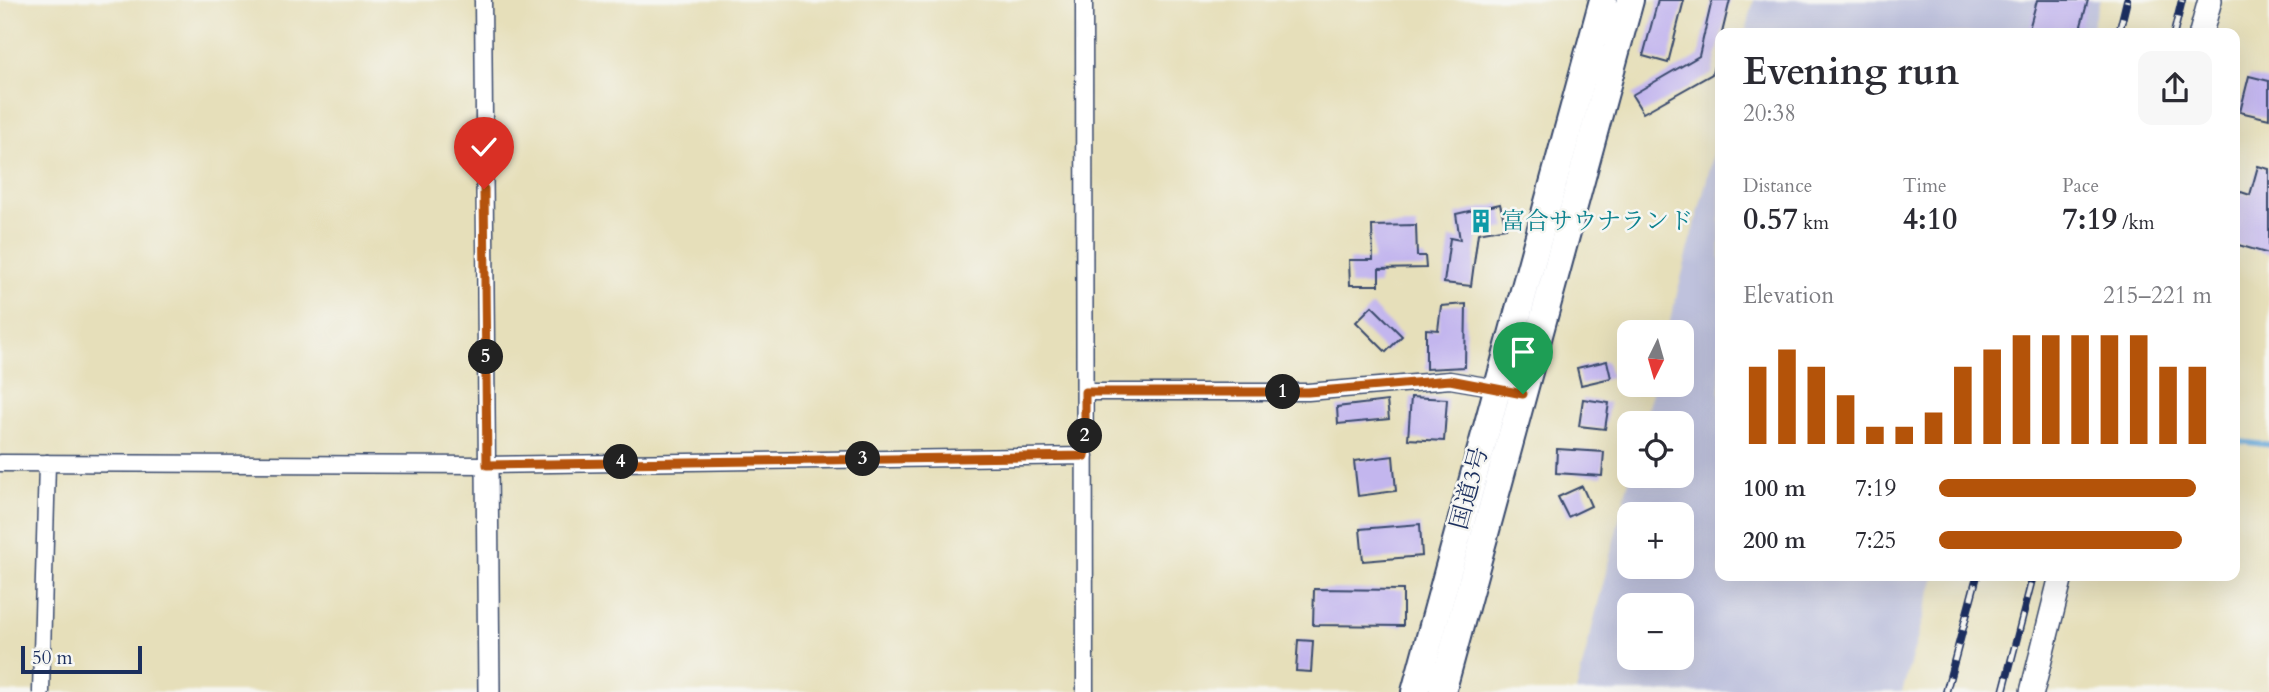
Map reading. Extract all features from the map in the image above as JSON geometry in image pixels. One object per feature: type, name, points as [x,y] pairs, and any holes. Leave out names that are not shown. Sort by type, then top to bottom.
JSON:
[{"type":"highway","name":"国道3号","points":[[1415,692],[1603,0]]},
{"type":"highway","name":"国道3号","points":[[1442,692],[1630,0]]},
{"type":"main road","points":[[2202,28],[2210,0]]},
{"type":"main road","points":[[2032,692],[2060,581]]},
{"type":"street","points":[[483,0],[489,692]]},
{"type":"street","points":[[1084,0],[1085,692]]},
{"type":"street","points":[[1085,392],[1308,392],[1450,380],[1523,394]]},
{"type":"street","points":[[0,463],[487,465],[1085,456]]},
{"type":"street","points":[[41,692],[47,463]]},
{"type":"shaded area","points":[[1754,0],[2100,0],[2092,28],[1746,28]]},
{"type":"shaded area","points":[[1715,148],[1715,581],[1934,581],[1902,692],[1576,692],[1617,528],[1617,579],[1694,579],[1694,502],[1624,502],[1627,488],[1694,488],[1694,411],[1647,411],[1651,397],[1694,397],[1694,320],[1670,320]]},
{"type":"building","points":[[1658,0],[1684,0],[1668,63],[1643,56]]},
{"type":"building","points":[[1712,0],[1730,0],[1723,28],[1715,28],[1715,62],[1712,74],[1643,113],[1632,95],[1699,56]]},
{"type":"building","points":[[2037,0],[2088,0],[2080,28],[2029,28]]},
{"type":"building","points":[[2249,76],[2269,81],[2269,119],[2240,112]]},
{"type":"building","points":[[2258,166],[2269,169],[2269,254],[2240,245],[2240,192],[2250,195]]},
{"type":"building","points":[[1500,204],[1506,228],[1478,233],[1471,286],[1444,283],[1450,238],[1460,240],[1456,214]]},
{"type":"building","points":[[1416,225],[1417,256],[1425,256],[1426,268],[1379,269],[1379,285],[1350,285],[1349,260],[1373,260],[1372,226]]},
{"type":"building","points":[[1466,304],[1465,367],[1426,369],[1426,329],[1438,330],[1441,306]]},
{"type":"building","points":[[1372,306],[1402,336],[1386,352],[1356,322]]},
{"type":"building","points":[[1607,361],[1611,378],[1581,385],[1577,368]]},
{"type":"building","points":[[1411,397],[1447,399],[1444,441],[1408,439]]},
{"type":"building","points":[[1583,399],[1609,403],[1605,429],[1579,426]]},
{"type":"building","points":[[1387,401],[1389,419],[1338,424],[1337,407]]},
{"type":"building","points":[[1557,449],[1604,452],[1602,476],[1556,473]]},
{"type":"building","points":[[1393,456],[1396,491],[1358,496],[1354,461]]},
{"type":"building","points":[[1582,486],[1591,506],[1568,517],[1558,497]]},
{"type":"building","points":[[1420,524],[1422,556],[1363,561],[1360,529]]},
{"type":"building","points":[[1314,589],[1403,590],[1403,626],[1313,625]]},
{"type":"building","points":[[1298,640],[1313,641],[1311,672],[1296,671]]},
{"type":"waterway","points":[[2240,442],[2269,445]]},
{"type":"railway","points":[[2120,28],[2127,0]]},
{"type":"railway","points":[[2175,28],[2182,0]]},
{"type":"railway","points":[[1946,692],[1976,581]]},
{"type":"railway","points":[[2003,692],[2032,581]]},
{"type":"place","name":"富合サウナランド","points":[[1481,221]]},
{"type":"route","points":[[484,189],[487,465],[1085,456],[1085,392],[1308,392],[1450,380],[1523,394]]}]
